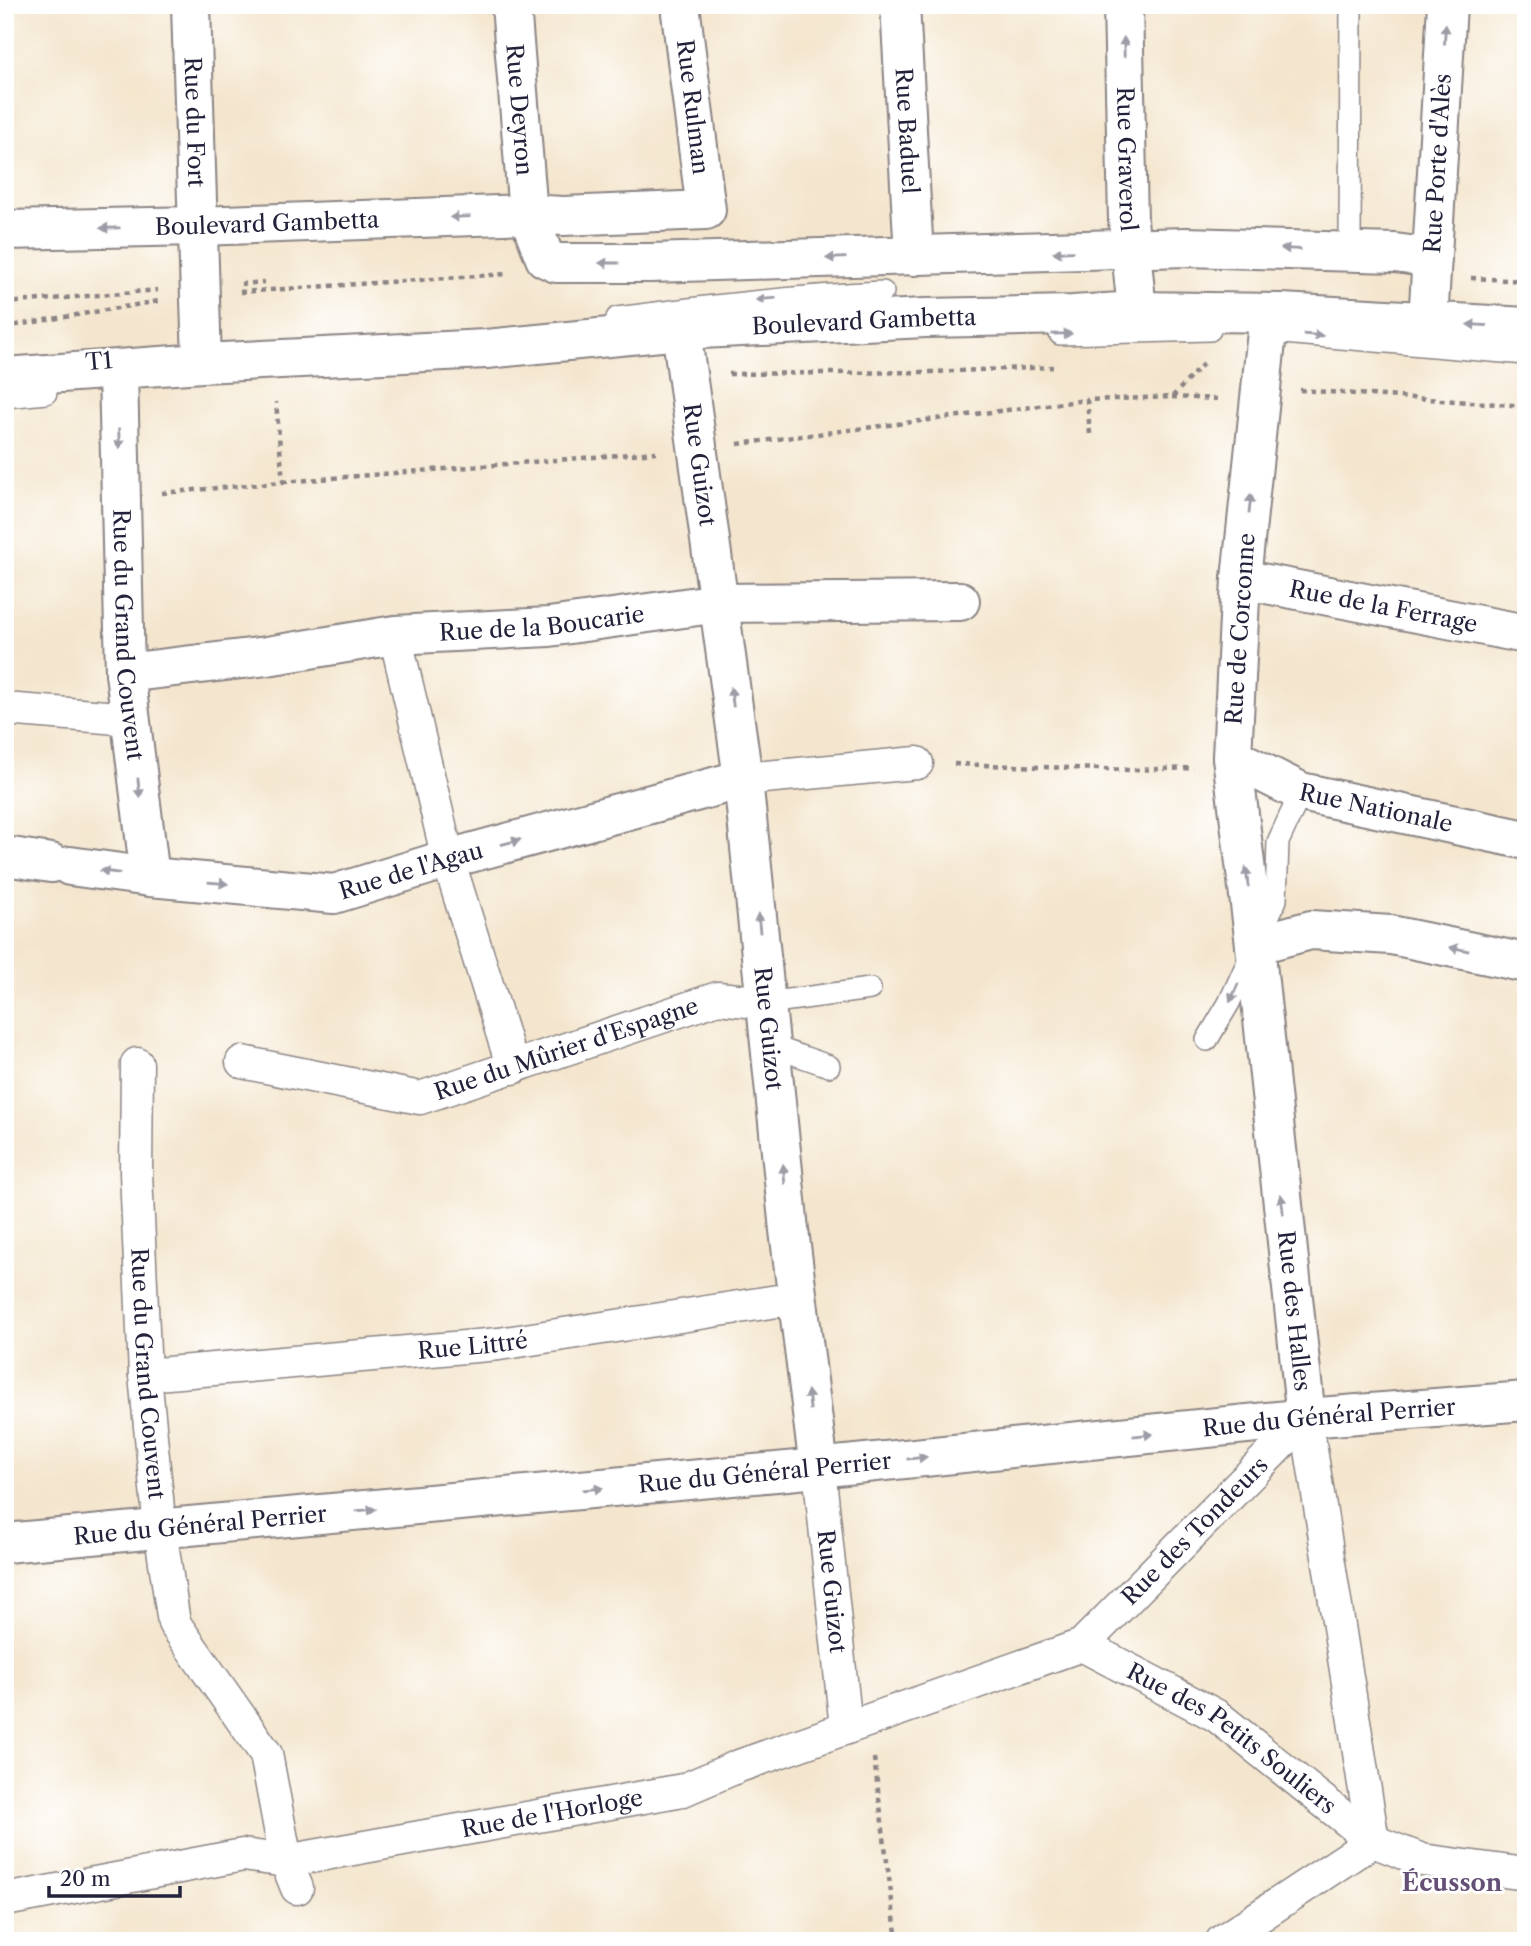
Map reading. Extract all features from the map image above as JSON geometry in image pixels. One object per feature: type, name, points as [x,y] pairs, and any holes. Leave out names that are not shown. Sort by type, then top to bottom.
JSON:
[{"type":"street","name":"Rue du Fort","points":[[191,5],[199,226],[185,292],[200,372]]},
{"type":"street","name":"Rue Deyron","points":[[511,5],[528,214]]},
{"type":"street","name":"Rue Rulman","points":[[680,5],[706,210]]},
{"type":"street","name":"Rue Baduel","points":[[900,5],[914,256]]},
{"type":"street","name":"Rue Graverol","points":[[1123,5],[1128,220],[1137,311]]},
{"type":"street","name":"Rue Porte d'Alès","points":[[1428,323],[1447,5]]},
{"type":"street","name":"Boulevard Gambetta","points":[[5,230],[706,210]]},
{"type":"street","points":[[528,214],[545,258],[556,263],[650,264],[1242,247],[1395,253],[1432,258]]},
{"type":"street","name":"Boulevard Gambetta","points":[[5,377],[118,378],[486,349],[683,340],[925,318],[1137,311],[1269,322],[1526,327]]},
{"type":"street","name":"Rue de Corconne","points":[[1255,944],[1233,762],[1241,579],[1269,322]]},
{"type":"street","name":"Rue Guizot","points":[[683,340],[743,779],[797,1298],[819,1468],[858,1724]]},
{"type":"street","name":"Rue du Grand Couvent","points":[[118,378],[125,673],[149,888]]},
{"type":"street","name":"Rue de la Ferrage","points":[[1241,579],[1526,634]]},
{"type":"street","name":"Rue de la Boucarie","points":[[125,673],[267,656],[395,635],[548,627],[719,603],[960,601]]},
{"type":"street","points":[[395,635],[448,859],[513,1068]]},
{"type":"street","points":[[5,709],[131,719]]},
{"type":"street","name":"Rue Nationale","points":[[1233,762],[1301,792],[1526,840]]},
{"type":"street","points":[[743,779],[917,763]]},
{"type":"street","name":"Rue de l'Agau","points":[[5,856],[61,865],[149,888],[334,894],[448,859],[743,779]]},
{"type":"street","points":[[1255,944],[1311,930],[1391,935],[1526,963]]},
{"type":"street","name":"Rue des Halles","points":[[1255,944],[1306,1418],[1373,1841]]},
{"type":"street","name":"Rue du Mûrier d'Espagne","points":[[242,1062],[420,1098],[718,999],[768,1003]]},
{"type":"street","name":"Rue du Grand Couvent","points":[[137,1064],[136,1173],[145,1375],[160,1529],[174,1623],[266,1754],[292,1874]]},
{"type":"street","name":"Rue Littré","points":[[145,1375],[499,1344],[797,1298]]},
{"type":"street","name":"Rue du Général Perrier","points":[[5,1543],[819,1468],[1306,1418],[1526,1401]]},
{"type":"street","name":"Rue des Tondeurs","points":[[1082,1645],[1306,1418]]},
{"type":"street","name":"Rue de l'Horloge","points":[[5,1900],[243,1855],[292,1874],[683,1790],[739,1766],[1082,1645]]},
{"type":"street","name":"Rue des Petits Souliers","points":[[1082,1645],[1217,1716],[1373,1841],[1422,1860],[1526,1874]]},
{"type":"street","points":[[1222,1941],[1373,1841]]},
{"type":"lane","points":[[1350,251],[1351,5]]},
{"type":"lane","points":[[486,349],[585,322],[756,300],[883,292]]},
{"type":"lane","points":[[200,372],[683,340],[923,336],[1269,322],[1526,354]]},
{"type":"lane","name":"T1","points":[[5,397],[118,378]]},
{"type":"lane","points":[[1207,1040],[1229,1003],[1276,900],[1278,842],[1301,792]]},
{"type":"lane","points":[[768,1003],[870,989]]},
{"type":"lane","points":[[771,1046],[828,1066]]},
{"type":"path","points":[[1432,258],[1466,277],[1526,281]]},
{"type":"path","points":[[5,303],[523,273],[556,263]]},
{"type":"path","points":[[5,327],[185,292]]},
{"type":"path","points":[[121,498],[283,482],[698,449],[1087,400],[1172,397],[1206,361]]},
{"type":"path","points":[[1265,369],[1297,371],[1295,389],[1526,405]]},
{"type":"path","points":[[275,392],[283,482]]},
{"type":"path","points":[[1087,400],[1090,434]]},
{"type":"path","points":[[917,763],[1131,770],[1233,762]]},
{"type":"path","points":[[858,1724],[897,1941]]},
{"type":"district","name":"Écusson","points":[[1452,1883]]}]
